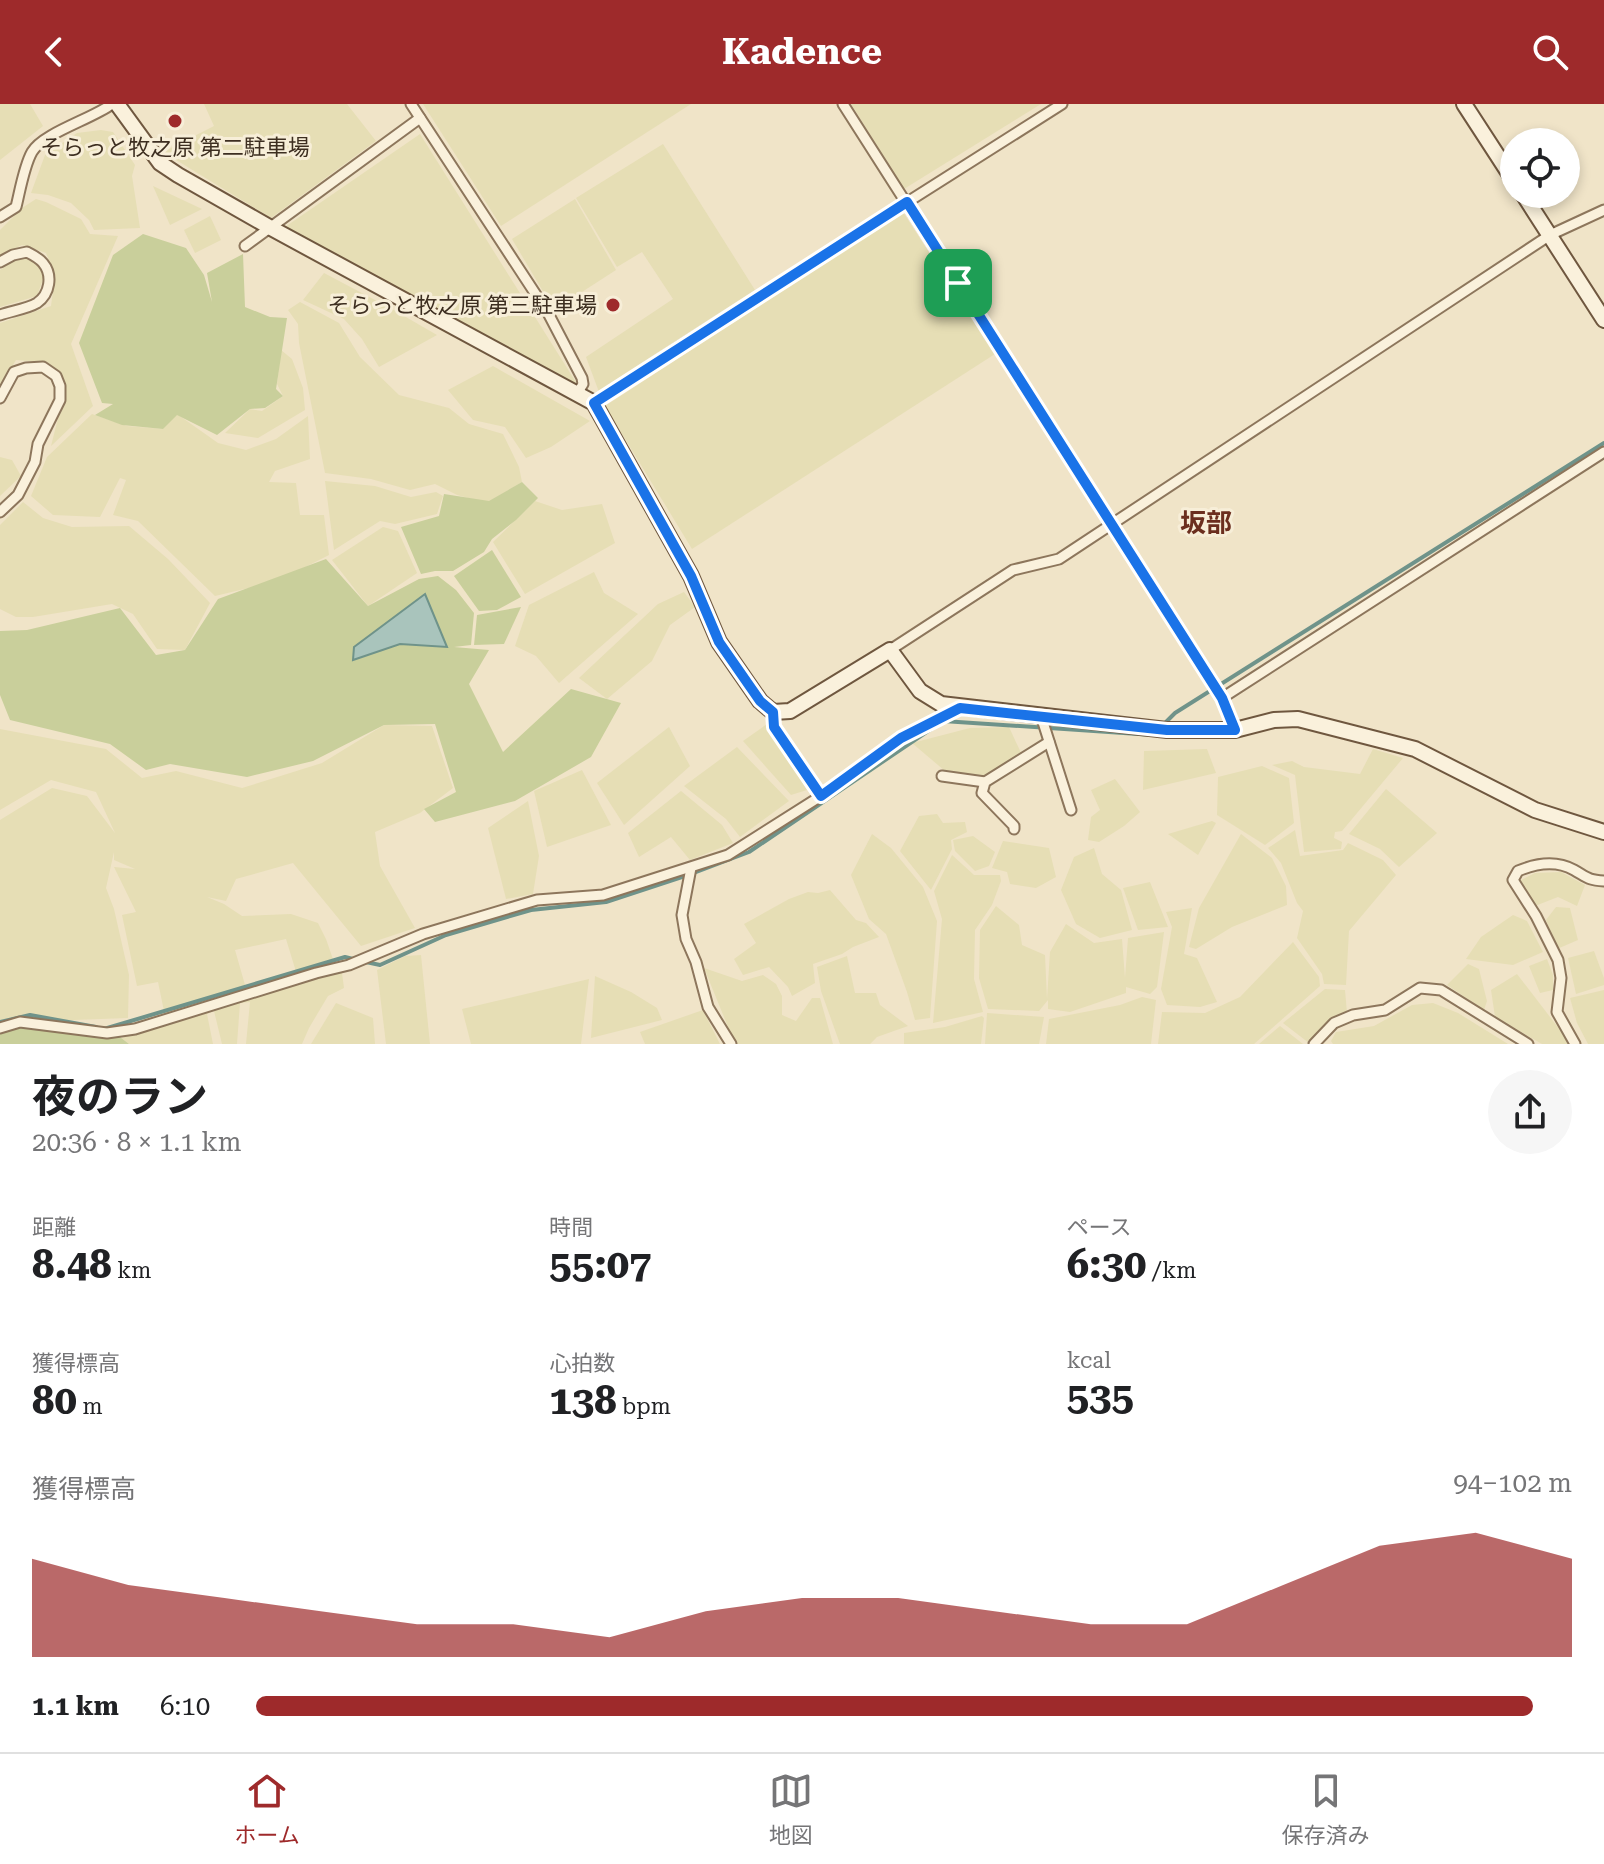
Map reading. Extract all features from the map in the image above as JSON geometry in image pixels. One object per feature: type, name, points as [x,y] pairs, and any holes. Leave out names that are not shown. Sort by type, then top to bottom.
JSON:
[{"type":"street","points":[[0,217],[16,207],[32,152],[42,141],[100,114],[114,104],[160,163],[271,228],[594,403],[691,576],[719,642],[760,701],[773,712],[790,711],[1013,570],[1059,559],[1550,235],[1604,210]]},
{"type":"street","points":[[411,104],[548,313],[582,378],[583,384],[577,394]]},
{"type":"street","points":[[843,104],[1222,697],[1235,730]]},
{"type":"street","points":[[594,403],[1062,104]]},
{"type":"street","points":[[1464,104],[1500,159]]},
{"type":"street","points":[[245,246],[420,118]]},
{"type":"street","points":[[1532,208],[1604,320]]},
{"type":"street","points":[[0,262],[27,252],[41,260],[47,269],[49,284],[46,294],[36,303],[0,315]]},
{"type":"street","points":[[0,398],[14,372],[26,368],[43,367],[56,376],[60,386],[60,400],[38,444],[35,462],[18,495],[0,512]]},
{"type":"street","points":[[1222,697],[1604,452]]},
{"type":"street","points":[[890,650],[920,691],[941,704],[1041,718],[1167,730],[1235,730],[1274,720],[1298,719],[1415,749],[1535,810],[1604,832]]},
{"type":"street","points":[[0,1028],[20,1022],[107,1033],[135,1029],[349,965],[423,934],[537,900],[603,895],[691,868],[728,855],[821,796],[901,738],[960,708]]},
{"type":"street","points":[[773,712],[774,727],[821,796]]},
{"type":"street","points":[[1041,718],[1071,810]]},
{"type":"street","points":[[1014,829],[982,793],[985,782],[1048,739]]},
{"type":"street","points":[[942,776],[985,782]]},
{"type":"street","points":[[1575,1044],[1557,1012],[1561,978],[1558,960],[1513,880],[1518,871],[1544,862],[1571,868],[1591,880],[1604,881]]},
{"type":"street","points":[[691,868],[682,915],[686,939],[696,962],[708,1007],[731,1044]]},
{"type":"street","points":[[1314,1044],[1334,1023],[1353,1015],[1385,1010],[1420,988],[1441,990],[1528,1044]]},
{"type":"shaded area","points":[[0,104],[30,104],[43,126],[0,160]]},
{"type":"shaded area","points":[[204,104],[347,104],[376,141],[271,218],[163,152],[214,126]]},
{"type":"shaded area","points":[[423,104],[691,104],[501,226]]},
{"type":"shaded area","points":[[851,104],[1041,104],[904,189]]},
{"type":"shaded area","points":[[113,132],[135,165],[132,176],[140,228],[94,230],[89,220],[71,203],[31,193],[45,155],[77,133]]},
{"type":"shaded area","points":[[420,134],[579,387],[285,227]]},
{"type":"shaded area","points":[[663,144],[755,290],[599,392],[586,357],[673,299],[642,252],[617,267],[576,198]]},
{"type":"shaded area","points":[[153,186],[202,209],[170,225]]},
{"type":"shaded area","points":[[36,199],[81,219],[90,234],[118,236],[71,344],[93,406],[51,446],[65,390],[57,372],[42,362],[16,360],[0,386],[0,323],[51,306],[55,275],[46,253],[22,245],[0,256],[0,230]]},
{"type":"shaded area","points":[[575,199],[616,270],[554,310],[512,239]]},
{"type":"shaded area","points":[[903,212],[995,354],[692,549],[605,406]]},
{"type":"shaded area","points":[[210,216],[221,240],[195,253],[184,230]]},
{"type":"shaded area","points":[[18,258],[29,258],[42,266],[45,274],[37,296],[0,307],[0,270]]},
{"type":"shaded area","points":[[324,273],[437,335],[379,367],[362,339],[344,319],[303,300]]},
{"type":"shaded area","points":[[300,302],[339,323],[360,357],[399,395],[449,408],[469,424],[503,434],[519,467],[522,482],[487,503],[457,495],[435,484],[410,490],[371,479],[325,473],[299,343],[298,324],[288,310]]},
{"type":"shaded area","points":[[281,350],[292,359],[303,388],[305,410],[258,438],[225,433],[250,409],[262,411],[283,396],[277,384]]},
{"type":"shaded area","points":[[493,366],[590,421],[551,447],[526,458],[505,427],[473,420],[448,390]]},
{"type":"shaded area","points":[[92,414],[127,426],[163,429],[177,414],[218,443],[246,450],[276,439],[308,416],[310,459],[275,471],[269,482],[296,483],[300,515],[324,515],[329,555],[278,581],[215,596],[138,521],[113,515],[126,480],[120,478],[100,517],[53,515],[31,496],[47,457]]},
{"type":"shaded area","points":[[0,457],[12,460],[21,476],[0,496]]},
{"type":"shaded area","points":[[325,481],[375,486],[411,497],[436,492],[443,496],[437,514],[395,524],[380,521],[334,550]]},
{"type":"shaded area","points":[[535,501],[562,510],[602,504],[615,543],[525,594],[493,542]]},
{"type":"shaded area","points":[[23,502],[43,518],[72,527],[129,526],[168,559],[210,603],[185,650],[157,649],[133,614],[112,604],[33,617],[16,617],[0,609],[0,525]]},
{"type":"shaded area","points":[[383,527],[398,531],[417,573],[368,606],[332,560]]},
{"type":"shaded area","points":[[594,572],[604,593],[638,614],[559,683],[536,656],[515,646],[529,605]]},
{"type":"shaded area","points":[[684,592],[695,607],[670,625],[652,661],[607,699],[579,678],[658,604]]},
{"type":"shaded area","points":[[767,724],[807,790],[791,795],[743,741]]},
{"type":"shaded area","points":[[384,725],[432,726],[453,788],[420,813],[375,832],[380,866],[415,928],[361,946],[293,863],[236,879],[226,901],[207,897],[242,916],[291,914],[318,923],[335,965],[297,975],[286,939],[235,950],[245,985],[165,1016],[158,982],[137,986],[122,915],[136,912],[114,867],[135,869],[114,860],[114,852],[106,888],[129,975],[128,1018],[0,1021],[0,820],[52,788],[87,796],[115,833],[96,792],[51,780],[0,810],[0,729],[106,749],[142,778],[176,771],[242,788],[322,763]]},
{"type":"shaded area","points":[[669,727],[690,766],[624,825],[597,783]]},
{"type":"shaded area","points":[[1009,727],[1022,755],[988,779],[945,771],[912,743],[970,728]]},
{"type":"shaded area","points":[[737,747],[789,801],[740,837],[726,819],[684,786]]},
{"type":"shaded area","points":[[1207,749],[1216,773],[1143,790],[1144,751]]},
{"type":"shaded area","points":[[1373,749],[1403,758],[1342,831],[1335,832],[1334,838],[1342,842],[1341,849],[1304,852],[1295,775],[1272,765],[1292,761],[1304,767],[1360,774]]},
{"type":"shaded area","points":[[1262,766],[1289,778],[1294,823],[1265,845],[1217,815],[1218,777]]},
{"type":"shaded area","points":[[582,770],[611,825],[547,847],[534,791]]},
{"type":"shaded area","points":[[1115,779],[1140,812],[1099,842],[1088,840],[1091,817],[1100,810],[1091,790]]},
{"type":"shaded area","points":[[1386,789],[1437,833],[1399,867],[1380,849],[1349,834]]},
{"type":"shaded area","points":[[681,791],[722,825],[733,843],[690,860],[671,837],[639,857],[628,833]]},
{"type":"shaded area","points":[[528,801],[539,856],[533,894],[506,899],[488,828]]},
{"type":"shaded area","points":[[937,814],[943,823],[965,822],[967,832],[951,840],[952,849],[931,890],[900,851],[919,816]]},
{"type":"shaded area","points":[[1212,821],[1216,823],[1198,855],[1168,834]]},
{"type":"shaded area","points":[[1295,830],[1300,856],[1343,850],[1348,843],[1383,860],[1396,875],[1349,931],[1346,985],[1324,984],[1322,974],[1297,938],[1303,911],[1281,863],[1268,848]]},
{"type":"shaded area","points":[[872,834],[891,848],[923,887],[937,921],[930,1018],[915,1020],[886,934],[869,919],[851,875]]},
{"type":"shaded area","points":[[1241,834],[1272,858],[1286,886],[1287,905],[1232,927],[1196,949],[1189,947],[1199,908]]},
{"type":"shaded area","points":[[973,836],[995,852],[989,866],[975,871],[955,851],[953,840]]},
{"type":"shaded area","points":[[1003,841],[1049,848],[1056,877],[1036,888],[1010,884],[1007,872],[992,868]]},
{"type":"shaded area","points":[[1094,848],[1102,874],[1121,890],[1132,930],[1100,938],[1076,924],[1061,890],[1074,857]]},
{"type":"shaded area","points":[[952,855],[974,875],[1000,875],[1001,881],[992,905],[975,930],[974,979],[983,1012],[933,1023],[942,919],[934,891]]},
{"type":"shaded area","points":[[1561,872],[1585,885],[1577,906],[1558,897],[1535,906],[1519,881],[1535,873]]},
{"type":"shaded area","points":[[1150,882],[1168,927],[1138,930],[1123,888]]},
{"type":"shaded area","points":[[830,890],[856,920],[866,923],[879,937],[813,964],[815,983],[792,996],[788,987],[769,967],[743,975],[734,959],[756,943],[744,924],[789,899],[808,892]]},
{"type":"shaded area","points":[[996,906],[1019,925],[1022,945],[1045,955],[1047,999],[1050,952],[1066,924],[1094,943],[1122,939],[1125,978],[1128,938],[1164,932],[1157,987],[1150,994],[1126,987],[1126,993],[1070,1012],[1048,1009],[1048,1000],[1039,1011],[988,1009],[979,978],[980,930]]},
{"type":"shaded area","points":[[1556,907],[1570,908],[1578,940],[1557,949],[1546,920]]},
{"type":"shaded area","points":[[1192,908],[1184,954],[1197,958],[1217,1002],[1200,1007],[1167,1005],[1161,989],[1172,927],[1166,912]]},
{"type":"shaded area","points":[[1513,915],[1527,921],[1543,952],[1513,965],[1466,959],[1481,937]]},
{"type":"shaded area","points":[[1293,942],[1319,977],[1320,986],[1254,1044],[1158,1044],[1162,1012],[1205,1013],[1240,997]]},
{"type":"shaded area","points":[[1594,951],[1604,985],[1576,994],[1568,958]]},
{"type":"shaded area","points":[[421,955],[430,1044],[386,1044],[377,970],[405,956]]},
{"type":"shaded area","points":[[847,956],[855,993],[876,993],[880,1005],[908,1026],[877,1037],[870,1044],[840,1044],[821,991],[817,967]]},
{"type":"shaded area","points":[[1547,959],[1553,975],[1553,990],[1540,993],[1529,966]]},
{"type":"shaded area","points":[[1468,964],[1479,969],[1487,1001],[1484,1010],[1447,985]]},
{"type":"shaded area","points":[[704,968],[742,981],[763,975],[776,984],[782,996],[782,1015],[796,1021],[812,998],[820,998],[833,1044],[735,1044]]},
{"type":"shaded area","points":[[339,969],[344,988],[328,996],[302,1044],[246,1044],[250,1002],[240,1003],[237,1044],[222,1044],[214,1011],[207,1014],[213,1044],[129,1044],[121,1038]]},
{"type":"shaded area","points":[[1517,974],[1569,1044],[1542,1044],[1495,1017],[1491,990]]},
{"type":"shaded area","points":[[595,976],[657,1008],[662,1020],[591,1038]]},
{"type":"shaded area","points":[[589,979],[581,1044],[471,1044],[462,1009]]},
{"type":"shaded area","points":[[1325,989],[1345,990],[1347,1013],[1331,1020],[1309,1043],[1283,1023]]},
{"type":"shaded area","points":[[1604,990],[1604,1044],[1588,1044],[1577,1023],[1570,998]]},
{"type":"shaded area","points":[[1142,997],[1156,1000],[1151,1044],[1046,1044],[1049,1019],[1120,1005]]},
{"type":"shaded area","points":[[336,1003],[373,1018],[375,1044],[311,1044]]},
{"type":"shaded area","points":[[1433,1003],[1458,1013],[1508,1044],[1333,1044],[1331,1041],[1336,1032],[1374,1026],[1412,1005]]},
{"type":"shaded area","points":[[703,1010],[720,1044],[645,1044],[640,1032]]},
{"type":"shaded area","points":[[987,1013],[1044,1017],[1039,1044],[985,1044]]},
{"type":"shaded area","points":[[982,1016],[981,1044],[904,1044],[904,1033],[945,1027]]},
{"type":"shaded area","points":[[1280,1026],[1303,1044],[1259,1044]]},
{"type":"green space","points":[[143,234],[186,248],[204,275],[212,302],[207,273],[243,254],[245,307],[270,317],[287,318],[276,389],[283,396],[265,408],[250,409],[217,435],[177,415],[163,429],[122,425],[95,415],[113,404],[102,403],[79,343],[113,255]]},
{"type":"green space","points":[[522,482],[538,498],[492,539],[484,552],[453,571],[421,574],[401,527],[439,516],[444,494],[489,501]]},
{"type":"green space","points":[[492,550],[521,597],[497,610],[479,611],[454,576]]},
{"type":"green space","points":[[326,559],[368,606],[419,579],[438,576],[456,590],[474,613],[471,645],[454,647],[489,650],[469,684],[503,752],[571,689],[621,703],[591,757],[515,801],[435,822],[424,809],[456,792],[435,724],[384,725],[313,761],[247,777],[170,764],[146,770],[110,744],[10,720],[0,695],[0,631],[27,630],[120,608],[156,655],[185,650],[218,599]],"holes":[[[425,594],[447,646],[400,644],[354,648]]]},
{"type":"green space","points":[[521,607],[504,644],[474,645],[477,615]]},
{"type":"green space","points":[[0,1023],[116,1034],[129,1044],[0,1044]]},
{"type":"water","points":[[425,594],[447,647],[400,644],[353,660],[354,647]]},
{"type":"waterway","points":[[1162,726],[1175,713],[1604,443]]},
{"type":"waterway","points":[[366,962],[380,965],[446,935],[531,910],[606,902],[749,852],[943,721],[1153,735]]},
{"type":"waterway","points":[[104,1029],[345,957],[357,960]]},
{"type":"waterway","points":[[0,1022],[30,1015],[96,1027]]},
{"type":"place","name":"そらっと牧之原 第二駐車場","points":[[175,121]]},
{"type":"place","name":"そらっと牧之原 第三駐車場","points":[[613,305]]},
{"type":"district","name":"坂部","points":[[1206,523]]},
{"type":"route","points":[[907,202],[958,283],[1222,698],[1235,730],[1167,730],[960,708],[901,738],[821,796],[774,727],[773,712],[760,701],[719,642],[691,576],[594,403],[907,202]]}]
